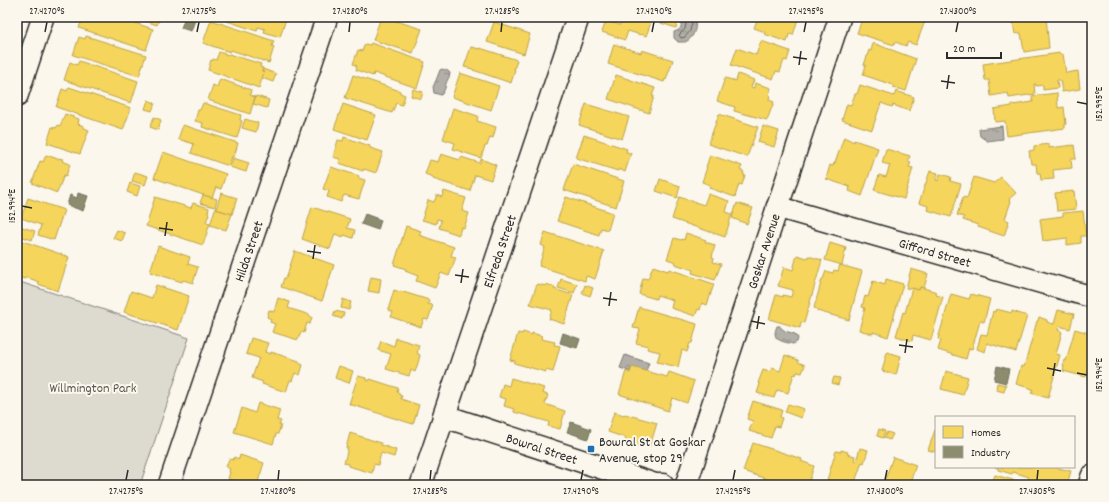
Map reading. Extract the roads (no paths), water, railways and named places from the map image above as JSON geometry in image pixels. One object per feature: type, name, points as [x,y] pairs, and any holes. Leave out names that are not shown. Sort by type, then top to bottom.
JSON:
[{"type":"street","points":[[17,96],[43,17]]},
{"type":"street","name":"Hilda Street","points":[[169,485],[327,17]]},
{"type":"street","name":"Elfreda Street","points":[[421,485],[578,17]]},
{"type":"street","name":"Goskar Avenue","points":[[686,485],[840,17]]},
{"type":"street","name":"Gifford Street","points":[[777,207],[1092,297]]},
{"type":"street","name":"Bowral Street","points":[[444,416],[655,485],[663,485]]},
{"type":"street","points":[[1089,485],[1092,476]]},
{"type":"water","points":[[685,17],[694,18],[696,24],[694,32],[691,38],[685,42],[678,42],[674,38],[674,32],[680,28],[681,22]]},
{"type":"water","points":[[442,69],[448,71],[450,75],[441,95],[434,93],[433,87],[440,70]]},
{"type":"water","points":[[1002,126],[1003,139],[987,141],[980,136],[979,129]]},
{"type":"water","points":[[777,326],[780,326],[785,331],[795,334],[798,338],[797,342],[793,344],[778,339],[775,334]]},
{"type":"water","points":[[625,355],[649,363],[644,376],[620,368]]},
{"type":"place","name":"Bowral St at Goskar Avenue, stop 29","points":[[591,449]]},
{"type":"park label","name":"Willmington Park","points":[[93,387]]}]
